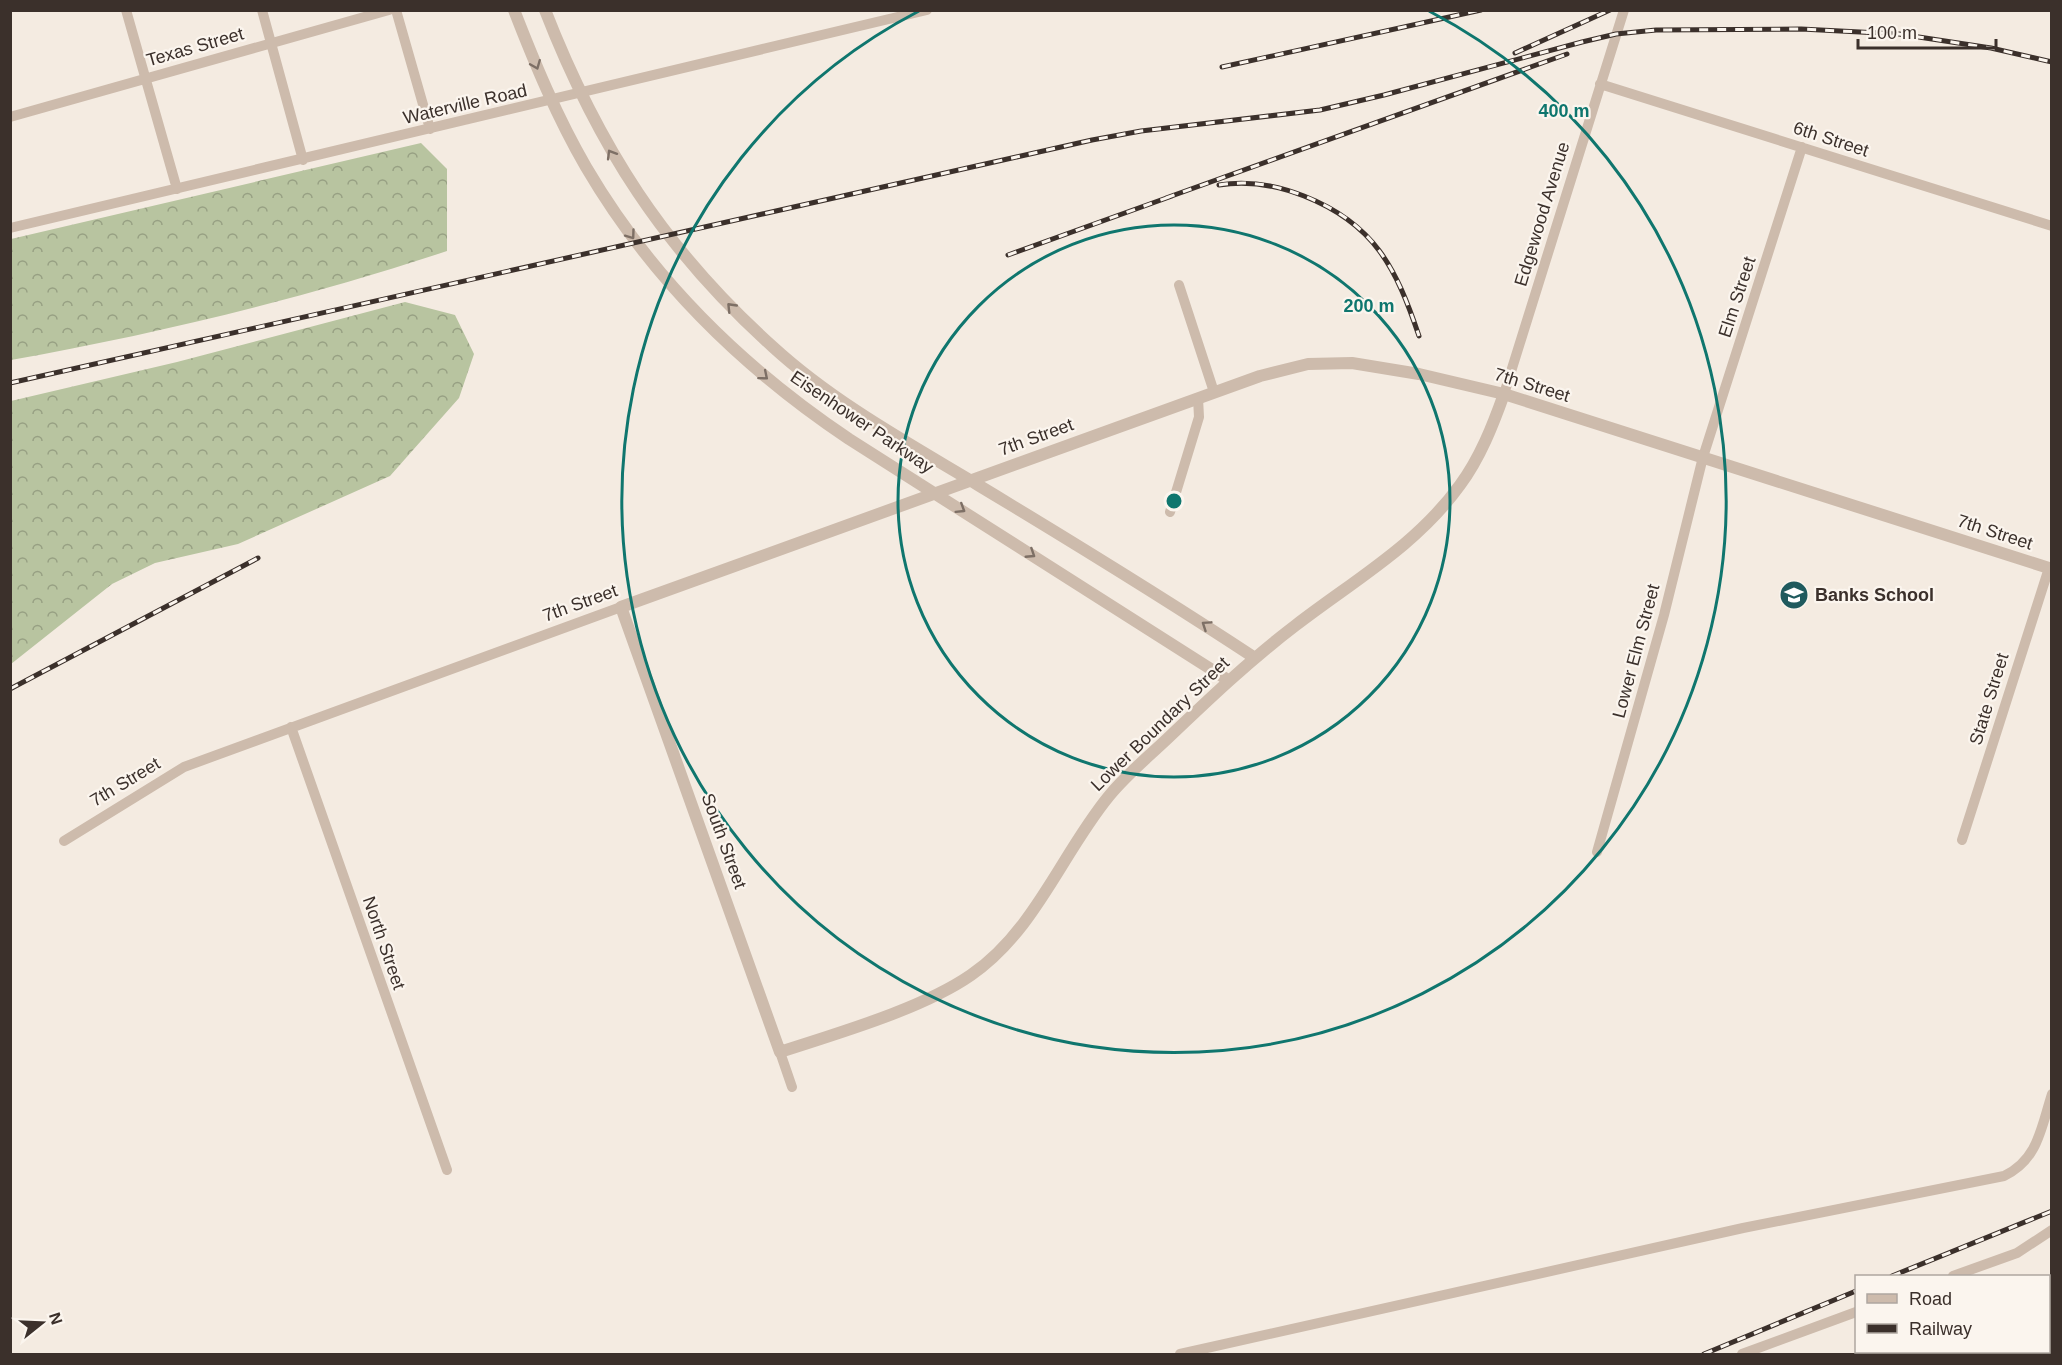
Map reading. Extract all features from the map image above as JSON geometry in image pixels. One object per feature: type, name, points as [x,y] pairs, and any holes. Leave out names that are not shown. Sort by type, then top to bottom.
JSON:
[{"type":"street","points":[[126,10],[177,189]]},
{"type":"street","points":[[262,10],[303,160]]},
{"type":"street","name":"Texas Street","points":[[10,117],[388,10]]},
{"type":"street","points":[[396,10],[430,129]]},
{"type":"street","name":"Eisenhower Parkway","points":[[514,10],[538,71],[586,167],[621,221],[687,303],[762,375],[818,418],[1228,680]]},
{"type":"street","name":"Eisenhower Parkway","points":[[545,10],[577,87],[607,147],[658,222],[709,285],[774,348],[844,402],[1177,606],[1255,658]]},
{"type":"street","name":"Waterville Road","points":[[10,228],[927,10]]},
{"type":"street","name":"Edgewood Avenue","points":[[1504,394],[1624,10]]},
{"type":"street","name":"6th Street","points":[[1600,84],[2052,226]]},
{"type":"street","name":"Elm Street","points":[[1703,457],[1802,147]]},
{"type":"street","points":[[1179,285],[1214,392]]},
{"type":"street","name":"7th Street","points":[[64,841],[184,767],[1214,392],[1288,368],[1332,362],[1388,368],[1504,394],[2050,568]]},
{"type":"street","name":"Lower Boundary Street","points":[[780,1052],[924,999],[972,975],[997,953],[1022,926],[1110,795],[1228,680],[1371,571],[1423,528],[1461,484],[1486,439],[1504,394]]},
{"type":"street","points":[[1170,512],[1199,417],[1198,398]]},
{"type":"street","name":"Lower Elm Street","points":[[1597,852],[1664,615],[1703,457]]},
{"type":"street","name":"State Street","points":[[1962,840],[2050,568]]},
{"type":"street","name":"South Street","points":[[621,607],[792,1087]]},
{"type":"street","name":"North Street","points":[[291,727],[447,1170]]},
{"type":"street","points":[[1180,1354],[1743,1228],[2004,1176],[2019,1169],[2030,1158],[2052,1094]]},
{"type":"street","points":[[1956,1275],[2017,1253],[2052,1230]]},
{"type":"street","points":[[1742,1354],[1855,1313]]},
{"type":"green space","points":[[421,143],[447,169],[447,251],[340,284],[231,313],[121,339],[11,360],[11,239]]},
{"type":"green space","points":[[405,302],[455,315],[474,354],[459,398],[390,476],[238,544],[155,563],[112,584],[11,664],[11,401],[177,362]]},
{"type":"green space","points":[[1963,1353],[1964,1354],[1863,1354]]},
{"type":"railway","points":[[1222,67],[1481,10]]},
{"type":"railway","points":[[1515,53],[1610,10]]},
{"type":"railway","points":[[10,383],[1092,140],[1141,131],[1320,110],[1616,34],[1656,30],[1801,29],[1899,34],[1991,48],[2052,62]]},
{"type":"railway","points":[[1166,198],[1567,54]]},
{"type":"railway","points":[[1219,185],[1252,183],[1283,189],[1328,207],[1349,220],[1380,251],[1391,269],[1419,336]]},
{"type":"railway","points":[[1008,255],[1172,196]]},
{"type":"railway","points":[[10,689],[258,558]]},
{"type":"railway","points":[[1894,1275],[2052,1211]]},
{"type":"railway","points":[[1704,1354],[1855,1291]]},
{"type":"place","name":"Banks School","points":[[1794,595]]}]
